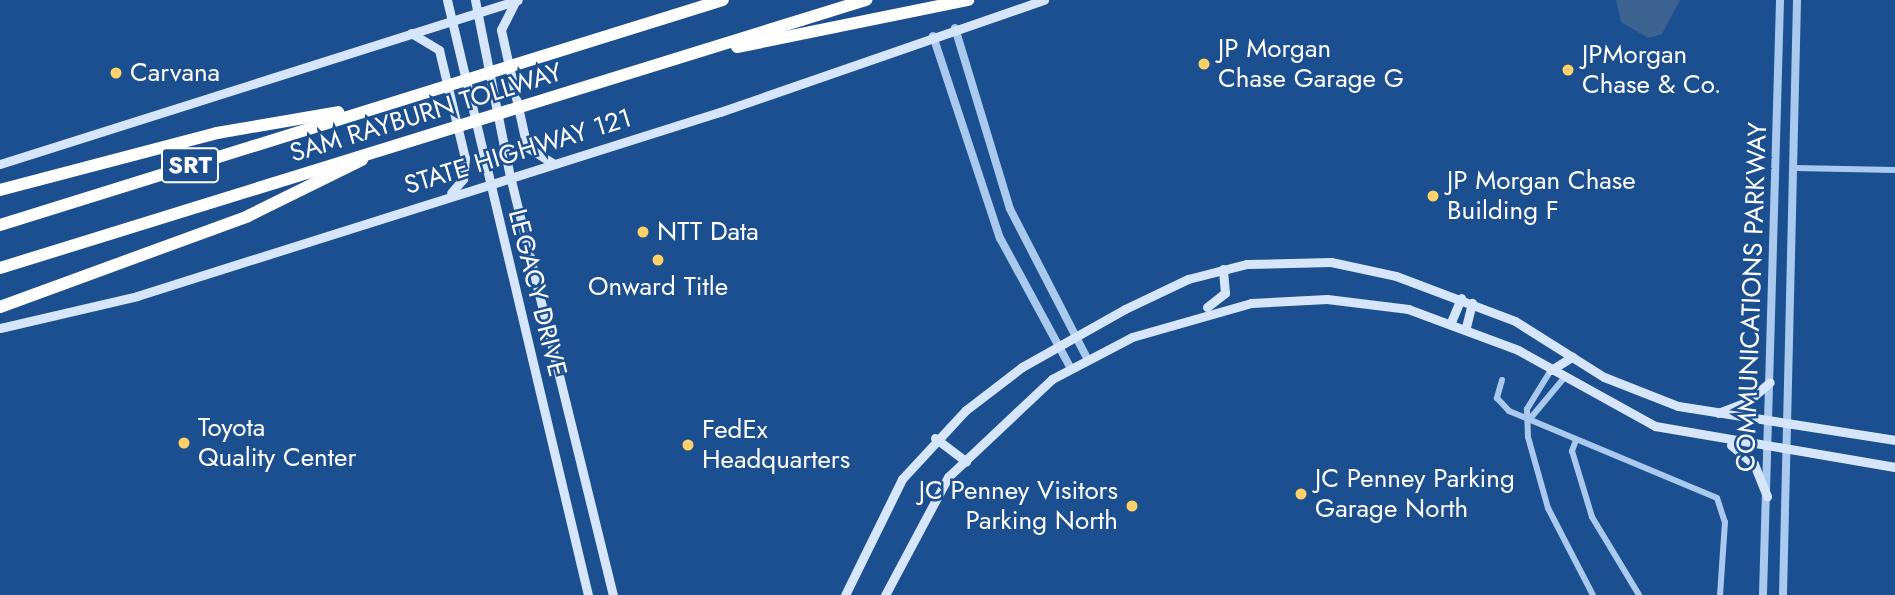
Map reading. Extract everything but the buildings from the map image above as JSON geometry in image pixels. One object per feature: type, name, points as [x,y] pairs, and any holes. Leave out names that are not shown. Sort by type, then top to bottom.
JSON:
[{"type":"highway","name":"SAM RAYBURN TOLLWAY","points":[[0,225],[723,0]]},
{"type":"highway","name":"SAM RAYBURN TOLLWAY","points":[[0,268],[866,0]]},
{"type":"highway","points":[[688,55],[968,0]]},
{"type":"highway","points":[[0,190],[217,134],[380,106]]},
{"type":"highway","points":[[0,307],[248,216],[338,177],[372,153]]},
{"type":"main road","name":"LEGACY DRIVE","points":[[447,0],[488,184],[588,595]]},
{"type":"main road","name":"LEGACY DRIVE","points":[[475,0],[510,176],[613,595]]},
{"type":"main road","points":[[0,164],[517,0]]},
{"type":"main road","points":[[517,0],[502,22],[505,52],[527,147],[554,164]]},
{"type":"main road","name":"STATE HIGHWAY 121","points":[[0,328],[137,296],[554,164],[1044,0]]},
{"type":"main road","points":[[409,33],[439,50],[465,158],[463,179],[450,195]]},
{"type":"main road","points":[[845,595],[886,505],[935,439],[1000,382],[1074,336],[1168,288],[1223,269],[1331,262],[1461,298],[1634,390],[1716,413],[1769,424],[1895,440]]},
{"type":"main road","points":[[885,595],[940,490],[966,461],[1070,367],[1215,303],[1225,293],[1223,269]]},
{"type":"main road","points":[[1451,322],[1461,298]]},
{"type":"main road","points":[[1166,324],[1219,308],[1306,299],[1408,309],[1466,327],[1655,426],[1785,453],[1895,467]]},
{"type":"main road","points":[[1466,327],[1472,303]]},
{"type":"main road","points":[[1551,370],[1572,357]]},
{"type":"main road","points":[[1564,378],[1572,357]]},
{"type":"main road","points":[[1716,413],[1747,402],[1770,382]]},
{"type":"main road","points":[[935,439],[966,461]]},
{"type":"main road","points":[[1729,443],[1754,464],[1767,497]]},
{"type":"street","name":"COMMUNICATIONS PARKWAY","points":[[1763,595],[1780,0]]},
{"type":"street","name":"COMMUNICATIONS PARKWAY","points":[[1783,595],[1797,0]]},
{"type":"street","points":[[955,28],[1010,209],[1087,358]]},
{"type":"street","points":[[933,36],[1000,238],[1070,367]]},
{"type":"street","points":[[1794,168],[1895,170]]},
{"type":"street","points":[[1551,370],[1527,409],[1529,420],[1548,509],[1593,595]]},
{"type":"street","points":[[1529,420],[1564,378]]},
{"type":"street","points":[[1502,380],[1497,398],[1529,420],[1717,498],[1725,522],[1720,595]]},
{"type":"street","points":[[1576,440],[1572,451],[1592,517],[1639,595]]},
{"type":"water","points":[[1616,0],[1680,0],[1662,34],[1648,38],[1621,22]]},
{"type":"place","name":"JP Morgan Chase Garage G","points":[[1204,64]]},
{"type":"place","name":"JPMorgan Chase & Co.","points":[[1568,70]]},
{"type":"place","name":"Carvana","points":[[116,73]]},
{"type":"place","name":"JP Morgan Chase Building F","points":[[1433,196]]},
{"type":"place","name":"NTT Data","points":[[643,232]]},
{"type":"place","name":"Onward Title","points":[[658,260]]},
{"type":"place","name":"Toyota Quality Center","points":[[184,443]]},
{"type":"place","name":"FedEx Headquarters","points":[[688,445]]},
{"type":"place","name":"JC Penney Parking Garage North","points":[[1301,494]]},
{"type":"place","name":"JC Penney Visitors Parking North","points":[[1132,506]]}]
